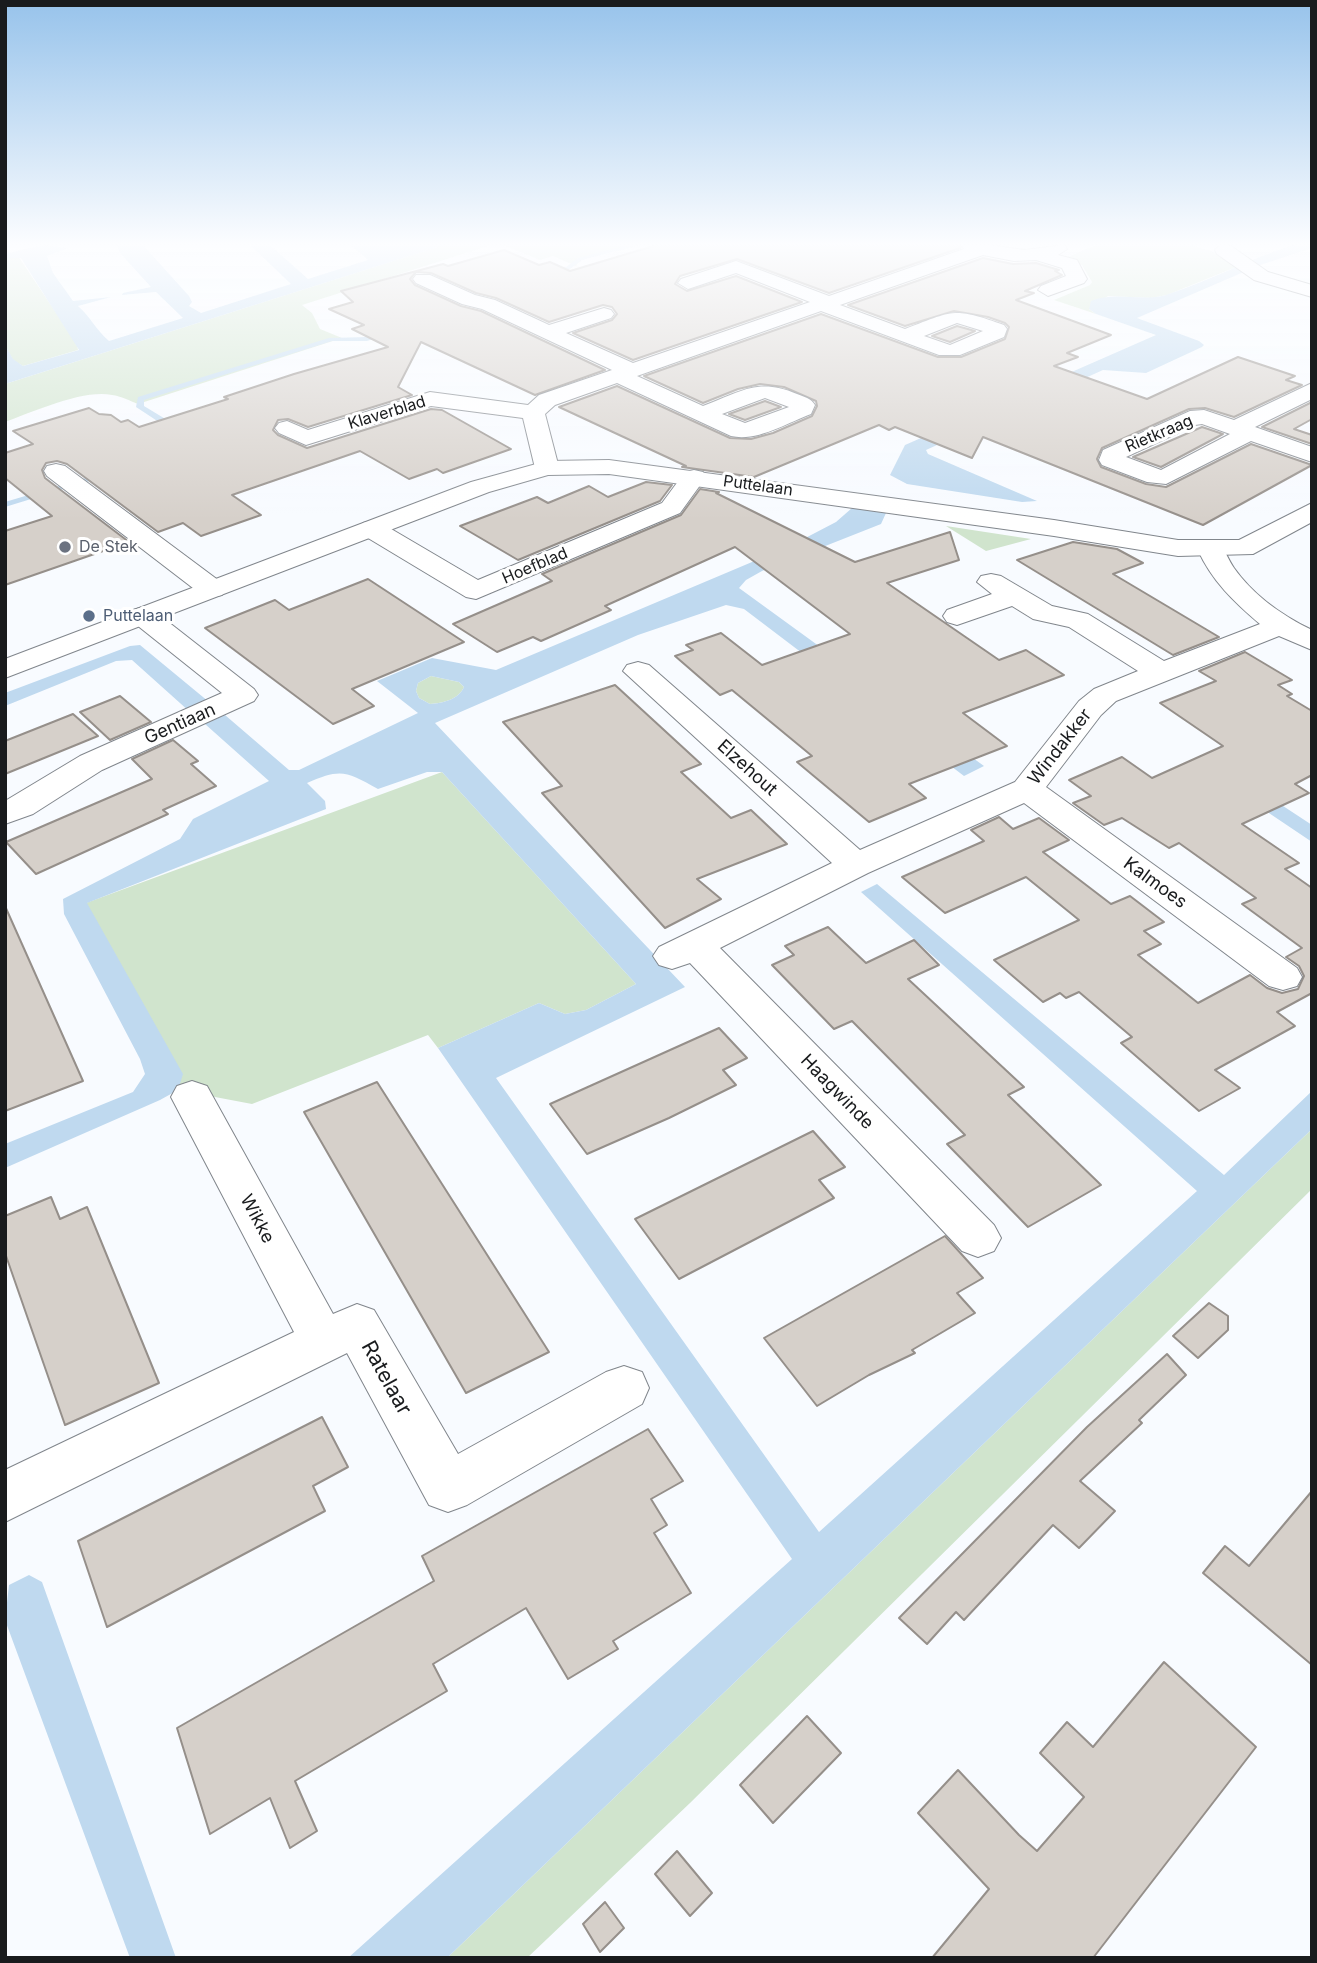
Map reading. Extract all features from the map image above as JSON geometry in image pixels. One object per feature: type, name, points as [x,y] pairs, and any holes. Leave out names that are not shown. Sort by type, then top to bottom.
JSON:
[{"type":"street","points":[[556,337],[702,414]]},
{"type":"street","points":[[547,468],[533,412],[547,400],[727,337]]},
{"type":"street","points":[[1312,390],[1242,431],[1312,455]]},
{"type":"street","name":"Klaverblad","points":[[287,428],[306,438],[430,399],[533,412]]},
{"type":"street","name":"Puttelaan","points":[[5,669],[480,487],[547,468],[609,467],[694,477],[1178,548],[1210,550],[1244,548],[1312,511]]},
{"type":"street","name":"Hoefblad","points":[[372,529],[476,591],[671,509],[694,477]]},
{"type":"street","points":[[69,481],[212,589]]},
{"type":"street","points":[[1210,550],[1233,588],[1280,626],[1312,641]]},
{"type":"street","points":[[957,615],[1002,589],[1043,613],[1078,620],[1160,672]]},
{"type":"street","name":"Gentiaan","points":[[5,814],[91,764],[243,695],[143,617]]},
{"type":"street","name":"Windakker","points":[[684,951],[856,865],[1027,789],[1062,748],[1090,708],[1105,695],[1280,626]]},
{"type":"street","name":"Elzehout","points":[[638,671],[856,865]]},
{"type":"street","name":"Kalmoes","points":[[1027,789],[1283,977]]},
{"type":"street","name":"Haagwinde","points":[[684,951],[978,1238]]},
{"type":"street","name":"Wikke","points":[[192,1097],[323,1341]]},
{"type":"street","name":"Ratelaar","points":[[23,1488],[357,1325],[448,1486],[624,1388]]},
{"type":"green space","points":[[5,337],[72,337],[78,350],[23,366],[13,360],[5,345]]},
{"type":"green space","points":[[155,337],[342,338],[138,404],[115,396],[87,395],[58,402],[5,422],[5,384]]},
{"type":"green space","points":[[946,526],[1031,539],[986,551]]},
{"type":"green space","points":[[431,676],[459,682],[464,687],[454,698],[430,704],[419,698],[416,691],[418,683]]},
{"type":"green space","points":[[442,772],[636,984],[586,1010],[565,1014],[539,1003],[438,1048],[428,1035],[252,1104],[178,1090],[86,903]]},
{"type":"green space","points":[[1312,1129],[1312,1189],[690,1803],[527,1958],[447,1958]]},
{"type":"water","points":[[71,337],[105,337],[109,341],[123,337],[155,337],[5,384],[5,345],[13,359],[23,366],[79,350]]},
{"type":"water","points":[[1152,337],[1187,337],[1204,345],[1146,373],[1103,370],[926,450],[928,454],[1037,501],[1022,502],[907,484],[890,475],[905,445]]},
{"type":"water","points":[[852,508],[886,513],[881,524],[762,571],[746,580],[739,588],[984,766],[964,776],[744,609],[726,605],[638,635],[435,723],[685,987],[496,1078],[819,1532],[1197,1191],[861,892],[877,884],[1224,1175],[1312,1091],[1312,1129],[447,1958],[348,1958],[792,1559],[438,1048],[539,1003],[565,1014],[586,1010],[636,984],[442,772],[427,772],[378,789],[350,775],[336,774],[318,778],[307,783],[325,801],[326,809],[87,903],[183,1074],[178,1090],[160,1100],[5,1168],[5,1144],[133,1092],[145,1074],[140,1059],[64,914],[63,899],[180,839],[193,819],[269,781],[205,724],[225,715],[289,770],[299,770],[418,713],[377,681],[432,658],[496,670],[790,546],[836,522]],"holes":[[[431,676],[459,682],[464,687],[461,691],[454,698],[440,703],[430,704],[419,698],[416,691],[418,683]]]},
{"type":"water","points":[[140,645],[209,702],[190,712],[132,660],[116,661],[5,706],[5,693],[130,646]]},
{"type":"water","points":[[1216,762],[1312,825],[1312,842],[1202,768]]},
{"type":"water","points":[[29,1575],[42,1582],[176,1958],[130,1958],[5,1620],[9,1585]]},
{"type":"building","points":[[367,337],[535,337],[605,370],[535,395],[421,342],[398,387],[412,395],[308,427],[288,419],[278,420],[273,430],[307,448],[431,409],[442,410],[511,449],[443,473],[437,469],[409,479],[360,451],[232,495],[261,515],[201,536],[183,523],[158,532],[67,464],[57,461],[46,463],[42,470],[45,478],[129,542],[5,585],[5,531],[52,516],[5,478],[5,453],[33,444],[13,431],[89,408],[99,414],[111,415],[121,422],[128,420],[139,427],[228,399],[224,397],[294,374],[388,347]]},
{"type":"building","points":[[581,337],[701,337],[633,360]]},
{"type":"building","points":[[756,337],[883,337],[938,357],[961,357],[1006,337],[1107,337],[1067,353],[1078,357],[1054,366],[1147,399],[1238,357],[1295,376],[1286,380],[1302,385],[1234,417],[1205,408],[1189,409],[1102,448],[1097,459],[1101,467],[1146,484],[1166,487],[1251,444],[1312,465],[1203,525],[983,437],[972,458],[895,427],[889,430],[879,425],[754,477],[682,467],[686,466],[559,407],[617,386],[730,438],[751,439],[773,433],[812,416],[817,406],[816,401],[784,387],[760,384],[738,389],[703,403],[644,376]]},
{"type":"building","points":[[934,337],[962,337],[950,342]]},
{"type":"building","points":[[765,401],[781,407],[745,420],[729,414]]},
{"type":"building","points":[[1312,402],[1312,419],[1294,429],[1312,435],[1312,444],[1262,427]]},
{"type":"building","points":[[1202,427],[1223,434],[1161,467],[1133,457]]},
{"type":"building","points":[[646,482],[672,485],[660,501],[518,560],[460,526],[537,497],[548,503],[589,486],[608,497]]},
{"type":"building","points":[[700,489],[719,492],[716,493],[855,562],[950,532],[959,560],[887,583],[999,660],[1026,650],[1064,675],[963,713],[1007,746],[909,784],[926,798],[869,822],[797,762],[812,756],[732,690],[720,695],[675,656],[693,650],[686,645],[721,633],[762,665],[850,634],[735,547],[605,606],[611,610],[541,641],[533,637],[497,652],[453,624],[552,581],[542,574],[681,515]]},
{"type":"building","points":[[1073,542],[1117,549],[1143,563],[1113,574],[1219,637],[1173,655],[1017,560]]},
{"type":"building","points":[[368,579],[464,642],[352,689],[374,706],[333,724],[205,628],[275,600],[289,610]]},
{"type":"building","points":[[1245,652],[1292,680],[1278,685],[1292,694],[1287,696],[1312,711],[1312,775],[1295,784],[1309,793],[1242,824],[1299,863],[1285,869],[1312,888],[1312,993],[1277,1012],[1295,1026],[1215,1070],[1240,1088],[1199,1111],[1121,1043],[1132,1037],[1079,992],[1066,998],[1060,993],[1043,1002],[994,960],[1079,920],[1026,877],[945,913],[902,877],[984,841],[971,830],[999,817],[1013,829],[1039,818],[1069,840],[1043,852],[1111,904],[1130,896],[1164,922],[1144,931],[1161,944],[1138,955],[1198,1003],[1250,975],[1267,988],[1282,993],[1298,989],[1304,976],[1299,966],[1286,957],[1302,948],[1242,904],[1256,898],[1179,843],[1169,848],[1122,818],[1104,825],[1073,803],[1091,796],[1069,780],[1122,757],[1152,778],[1223,746],[1160,703],[1216,681],[1199,671]]},
{"type":"building","points":[[615,685],[701,764],[681,772],[731,818],[751,810],[787,844],[697,879],[721,899],[665,928],[542,793],[562,786],[503,722]]},
{"type":"building","points":[[120,696],[151,722],[110,740],[80,712]]},
{"type":"building","points":[[73,714],[98,736],[5,774],[5,741]]},
{"type":"building","points":[[173,740],[198,761],[191,764],[216,786],[163,810],[168,814],[36,874],[6,842],[152,779],[132,759]]},
{"type":"building","points":[[5,906],[83,1081],[5,1111]]},
{"type":"building","points":[[828,927],[866,963],[914,940],[939,965],[908,979],[1024,1087],[1008,1095],[1101,1185],[1028,1227],[947,1144],[965,1135],[852,1021],[834,1029],[772,965],[794,955],[785,946]]},
{"type":"building","points":[[719,1028],[747,1058],[723,1070],[736,1085],[669,1118],[587,1154],[550,1104]]},
{"type":"building","points":[[377,1082],[549,1352],[466,1393],[304,1112]]},
{"type":"building","points":[[813,1131],[845,1167],[819,1180],[834,1198],[679,1279],[635,1219]]},
{"type":"building","points":[[51,1197],[60,1219],[87,1207],[159,1383],[65,1425],[5,1253],[5,1216]]},
{"type":"building","points":[[945,1236],[983,1278],[957,1293],[975,1313],[912,1350],[915,1353],[869,1375],[817,1406],[764,1338]]},
{"type":"building","points":[[1209,1303],[1228,1316],[1228,1330],[1198,1358],[1173,1336]]},
{"type":"building","points":[[1167,1354],[1186,1375],[1139,1420],[1142,1423],[1080,1481],[1115,1511],[1079,1548],[1053,1525],[964,1620],[956,1612],[927,1644],[899,1618],[1087,1427]]},
{"type":"building","points":[[322,1417],[348,1467],[313,1486],[325,1511],[107,1627],[78,1541]]},
{"type":"building","points":[[648,1429],[683,1481],[651,1499],[667,1525],[654,1533],[691,1593],[613,1641],[618,1649],[568,1679],[526,1608],[433,1664],[447,1691],[295,1781],[317,1831],[290,1848],[270,1798],[210,1834],[177,1728],[434,1581],[422,1556]]},
{"type":"building","points":[[1312,1491],[1312,1665],[1203,1573],[1225,1546],[1249,1566]]},
{"type":"building","points":[[1164,1662],[1256,1747],[1093,1958],[932,1958],[989,1889],[918,1813],[958,1770],[1037,1851],[1084,1797],[1040,1753],[1067,1722],[1093,1747]]},
{"type":"building","points":[[807,1716],[841,1753],[773,1823],[740,1785]]},
{"type":"building","points":[[677,1851],[712,1893],[690,1916],[655,1874]]},
{"type":"building","points":[[605,1902],[624,1928],[600,1952],[583,1924]]},
{"type":"waterway","points":[[174,428],[140,407],[141,399],[331,339],[375,337]]},
{"type":"waterway","points":[[5,505],[102,476]]},
{"type":"place","name":"De Stek","points":[[65,547]]},
{"type":"place","name":"Puttelaan","points":[[89,616]]}]
